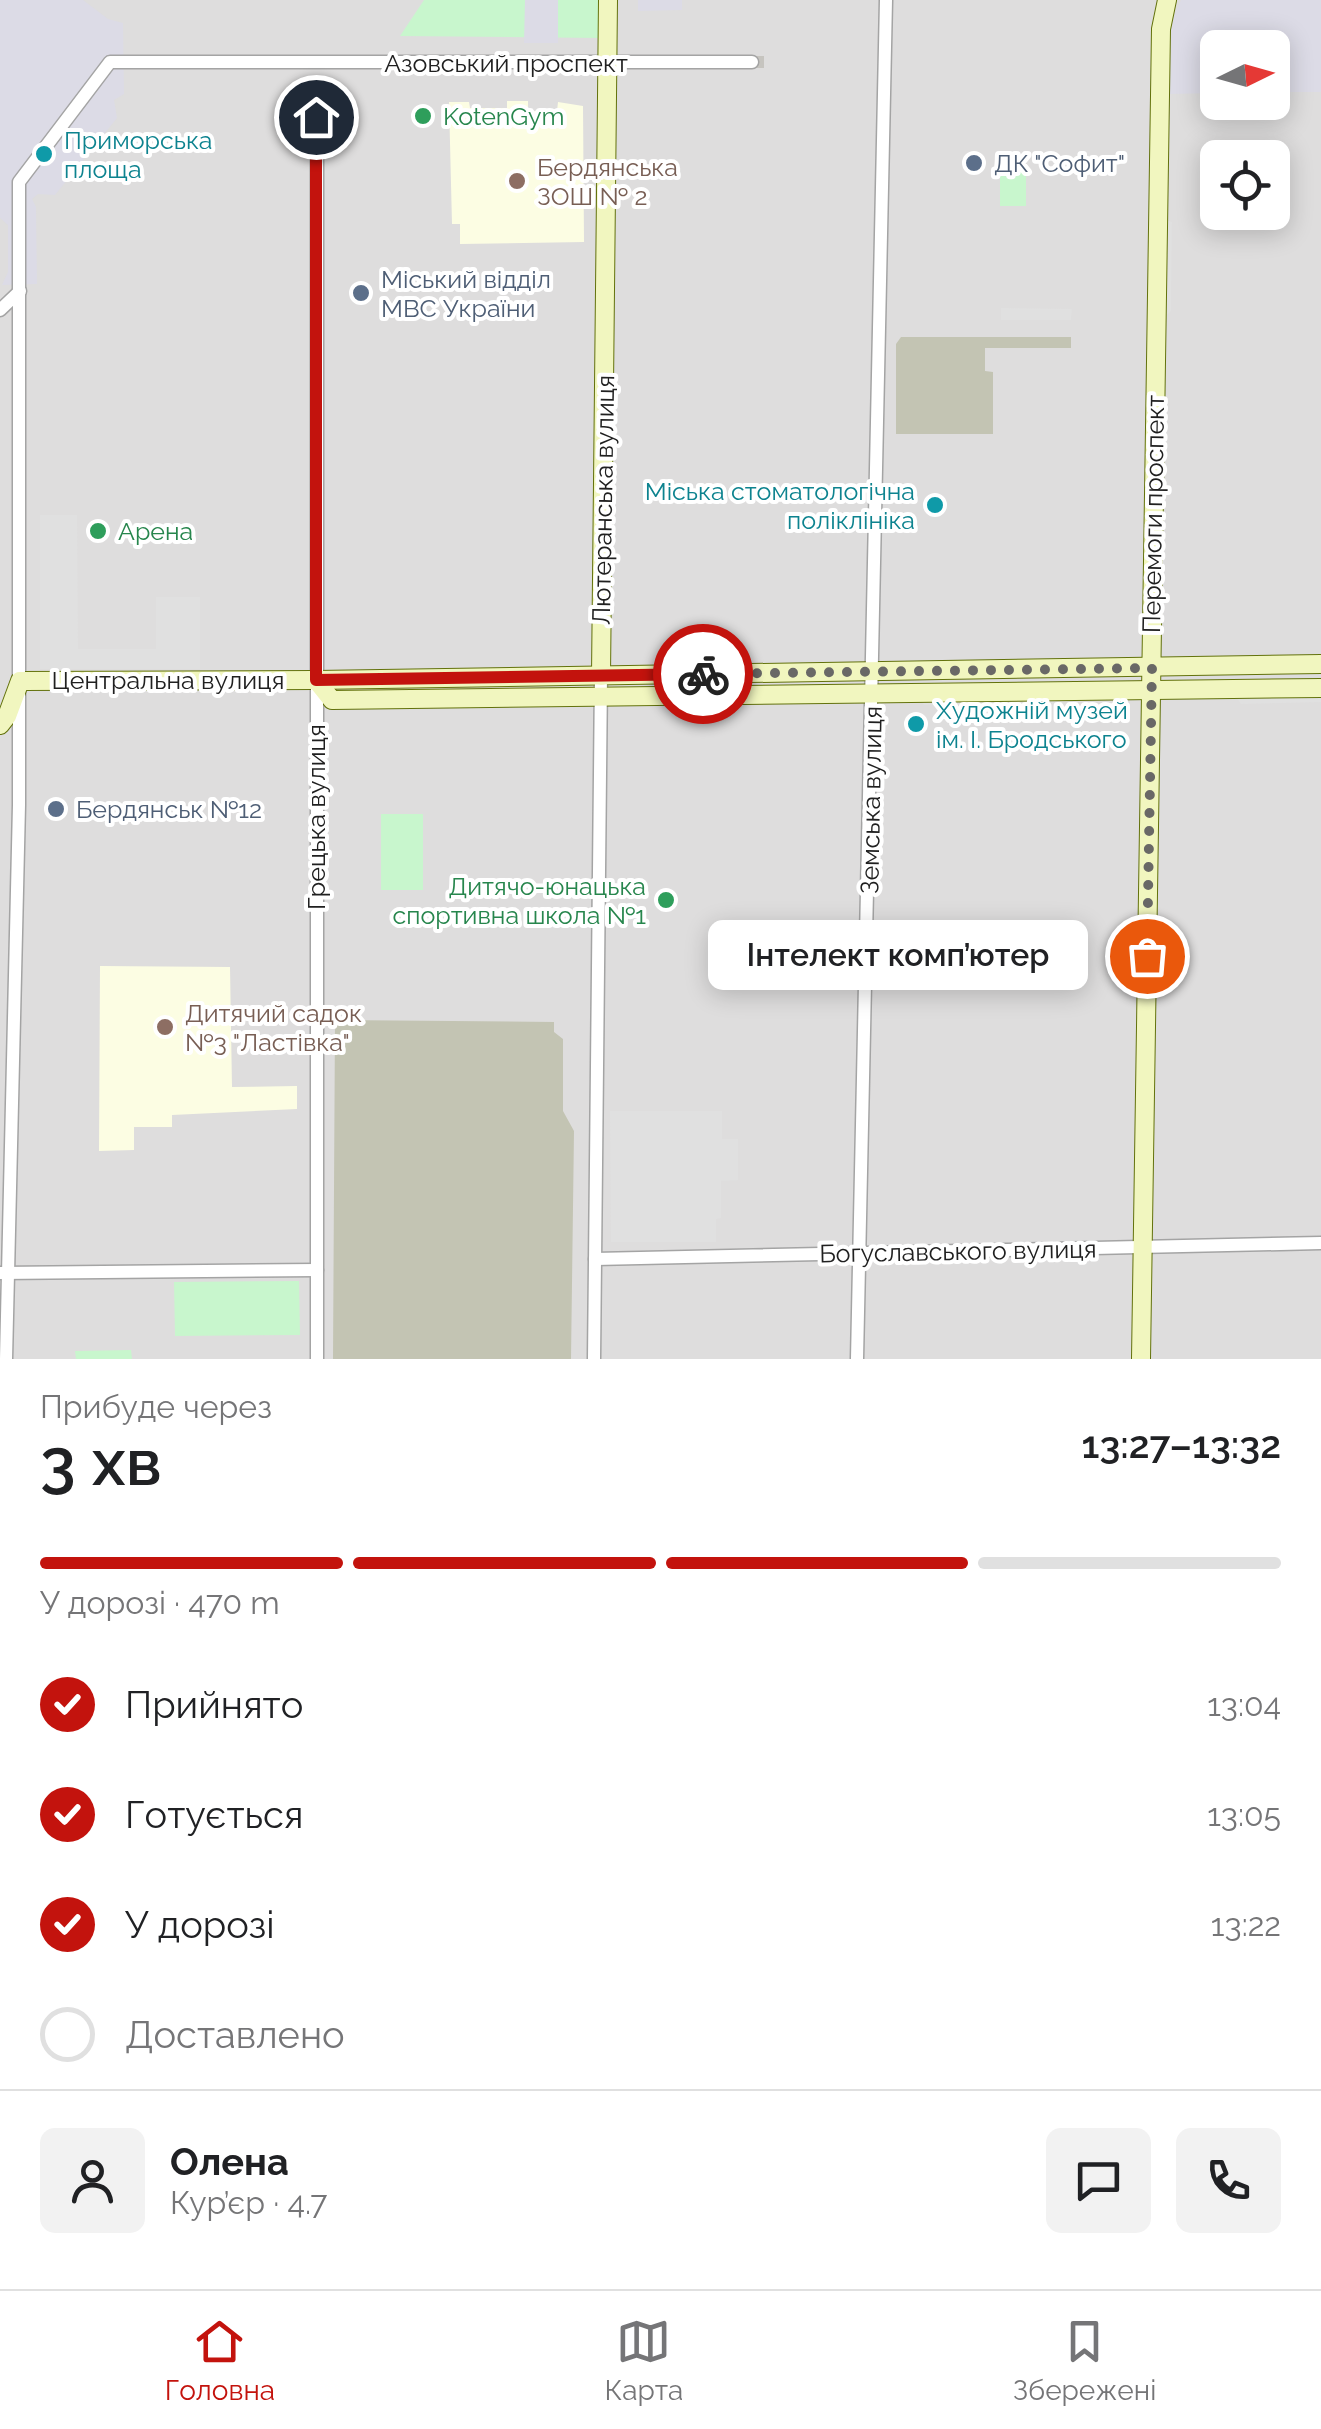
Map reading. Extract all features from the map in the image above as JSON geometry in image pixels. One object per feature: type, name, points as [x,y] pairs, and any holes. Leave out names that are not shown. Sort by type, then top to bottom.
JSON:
[{"type":"main road","name":"Лютеранська вулиця","points":[[602,676],[608,0]]},
{"type":"main road","name":"Перемоги проспект","points":[[1140,1359],[1161,29],[1167,0]]},
{"type":"main road","name":"Центральна вулиця","points":[[20,680],[316,680],[1321,664]]},
{"type":"main road","points":[[0,725],[20,680]]},
{"type":"main road","name":"Центральна вулиця","points":[[316,680],[332,700],[1321,688]]},
{"type":"street","name":"Земська вулиця","points":[[857,1359],[886,0]]},
{"type":"street","name":"Азовський проспект","points":[[20,288],[19,182],[110,62],[752,62]]},
{"type":"street","name":"Грецька вулиця","points":[[316,95],[316,1359]]},
{"type":"street","points":[[0,310],[20,288]]},
{"type":"street","points":[[6,1359],[3,1274],[20,680],[20,288]]},
{"type":"street","name":"Лютеранська вулиця","points":[[594,1359],[602,676]]},
{"type":"street","name":"Богуславського вулиця","points":[[595,1258],[1321,1243]]},
{"type":"street","points":[[3,1274],[317,1270]]},
{"type":"shaded area","points":[[0,0],[1321,0],[1321,1359],[0,1359]]},
{"type":"shaded area","name":"Приморська площа","points":[[0,0],[83,0],[108,19],[123,23],[124,94],[114,100],[117,118],[55,195],[38,194],[32,199],[36,207],[37,284],[2,285],[8,272],[8,225],[0,218]]},
{"type":"shaded area","points":[[525,0],[558,0],[558,43],[524,43]]},
{"type":"shaded area","points":[[638,0],[682,0],[682,10],[638,11]]},
{"type":"shaded area","points":[[1181,0],[1321,0],[1321,92],[1290,92],[1290,30],[1200,30],[1200,93],[1169,94],[1168,30]]},
{"type":"shaded area","name":"Бердянська ЗОШ № 2","points":[[507,101],[528,101],[528,111],[557,111],[558,102],[583,106],[584,242],[460,244],[460,224],[452,224],[449,102],[469,102],[470,108],[507,108]]},
{"type":"shaded area","points":[[1163,219],[1172,222],[1171,311],[1162,320]]},
{"type":"shaded area","points":[[1001,308],[1072,309],[1071,320],[1001,320]]},
{"type":"shaded area","points":[[901,337],[1071,337],[1071,348],[985,348],[985,371],[993,372],[993,434],[896,434],[896,344]]},
{"type":"shaded area","points":[[40,515],[77,515],[78,649],[156,649],[156,597],[200,597],[200,669],[40,669]]},
{"type":"shaded area","points":[[1321,693],[1321,702],[1241,704],[1234,694]]},
{"type":"shaded area","points":[[1068,697],[1062,703],[924,705],[920,700]]},
{"type":"shaded area","name":"Дитячий садок №3 \"Ластівка\"","points":[[100,966],[230,967],[232,1087],[297,1086],[297,1109],[172,1115],[172,1127],[134,1127],[134,1150],[99,1151]]},
{"type":"shaded area","points":[[335,1020],[554,1022],[554,1032],[563,1039],[563,1111],[574,1131],[571,1359],[333,1359]]},
{"type":"shaded area","points":[[610,1111],[722,1111],[722,1139],[738,1139],[738,1180],[721,1181],[721,1218],[716,1219],[716,1242],[611,1242]]},
{"type":"green space","points":[[424,0],[601,0],[600,38],[400,36]]},
{"type":"green space","points":[[1000,169],[1026,169],[1026,206],[1000,206]]},
{"type":"green space","points":[[381,814],[423,814],[423,890],[381,890]]},
{"type":"green space","points":[[299,1281],[300,1335],[175,1336],[174,1282]]},
{"type":"green space","points":[[131,1350],[132,1359],[76,1359],[75,1351]]},
{"type":"tunnel","points":[[752,62],[769,62]]},
{"type":"way so far","points":[[703,674],[1152,668],[1147,956]]},
{"type":"place","name":"KotenGym","points":[[423,116]]},
{"type":"place","name":"Приморська площа","points":[[44,154]]},
{"type":"place","name":"ДК \"Софит\"","points":[[974,163]]},
{"type":"place","name":"Бердянська ЗОШ № 2","points":[[517,181]]},
{"type":"place","name":"Міський відділ МВС України","points":[[361,293]]},
{"type":"place","name":"Міська стоматологічна поліклініка","points":[[935,505]]},
{"type":"place","name":"Арена","points":[[98,531]]},
{"type":"place","name":"Художній музей ім. І. Бродського","points":[[916,724]]},
{"type":"place","name":"Бердянськ №12","points":[[56,809]]},
{"type":"place","name":"Дитячо-юнацька спортивна школа №1","points":[[666,900]]},
{"type":"place","name":"Інтелект комп’ютер","points":[[1147,956]]},
{"type":"place","name":"Дитячий садок №3 \"Ластівка\"","points":[[165,1027]]},
{"type":"route","points":[[316,117],[316,680],[703,674]]}]
